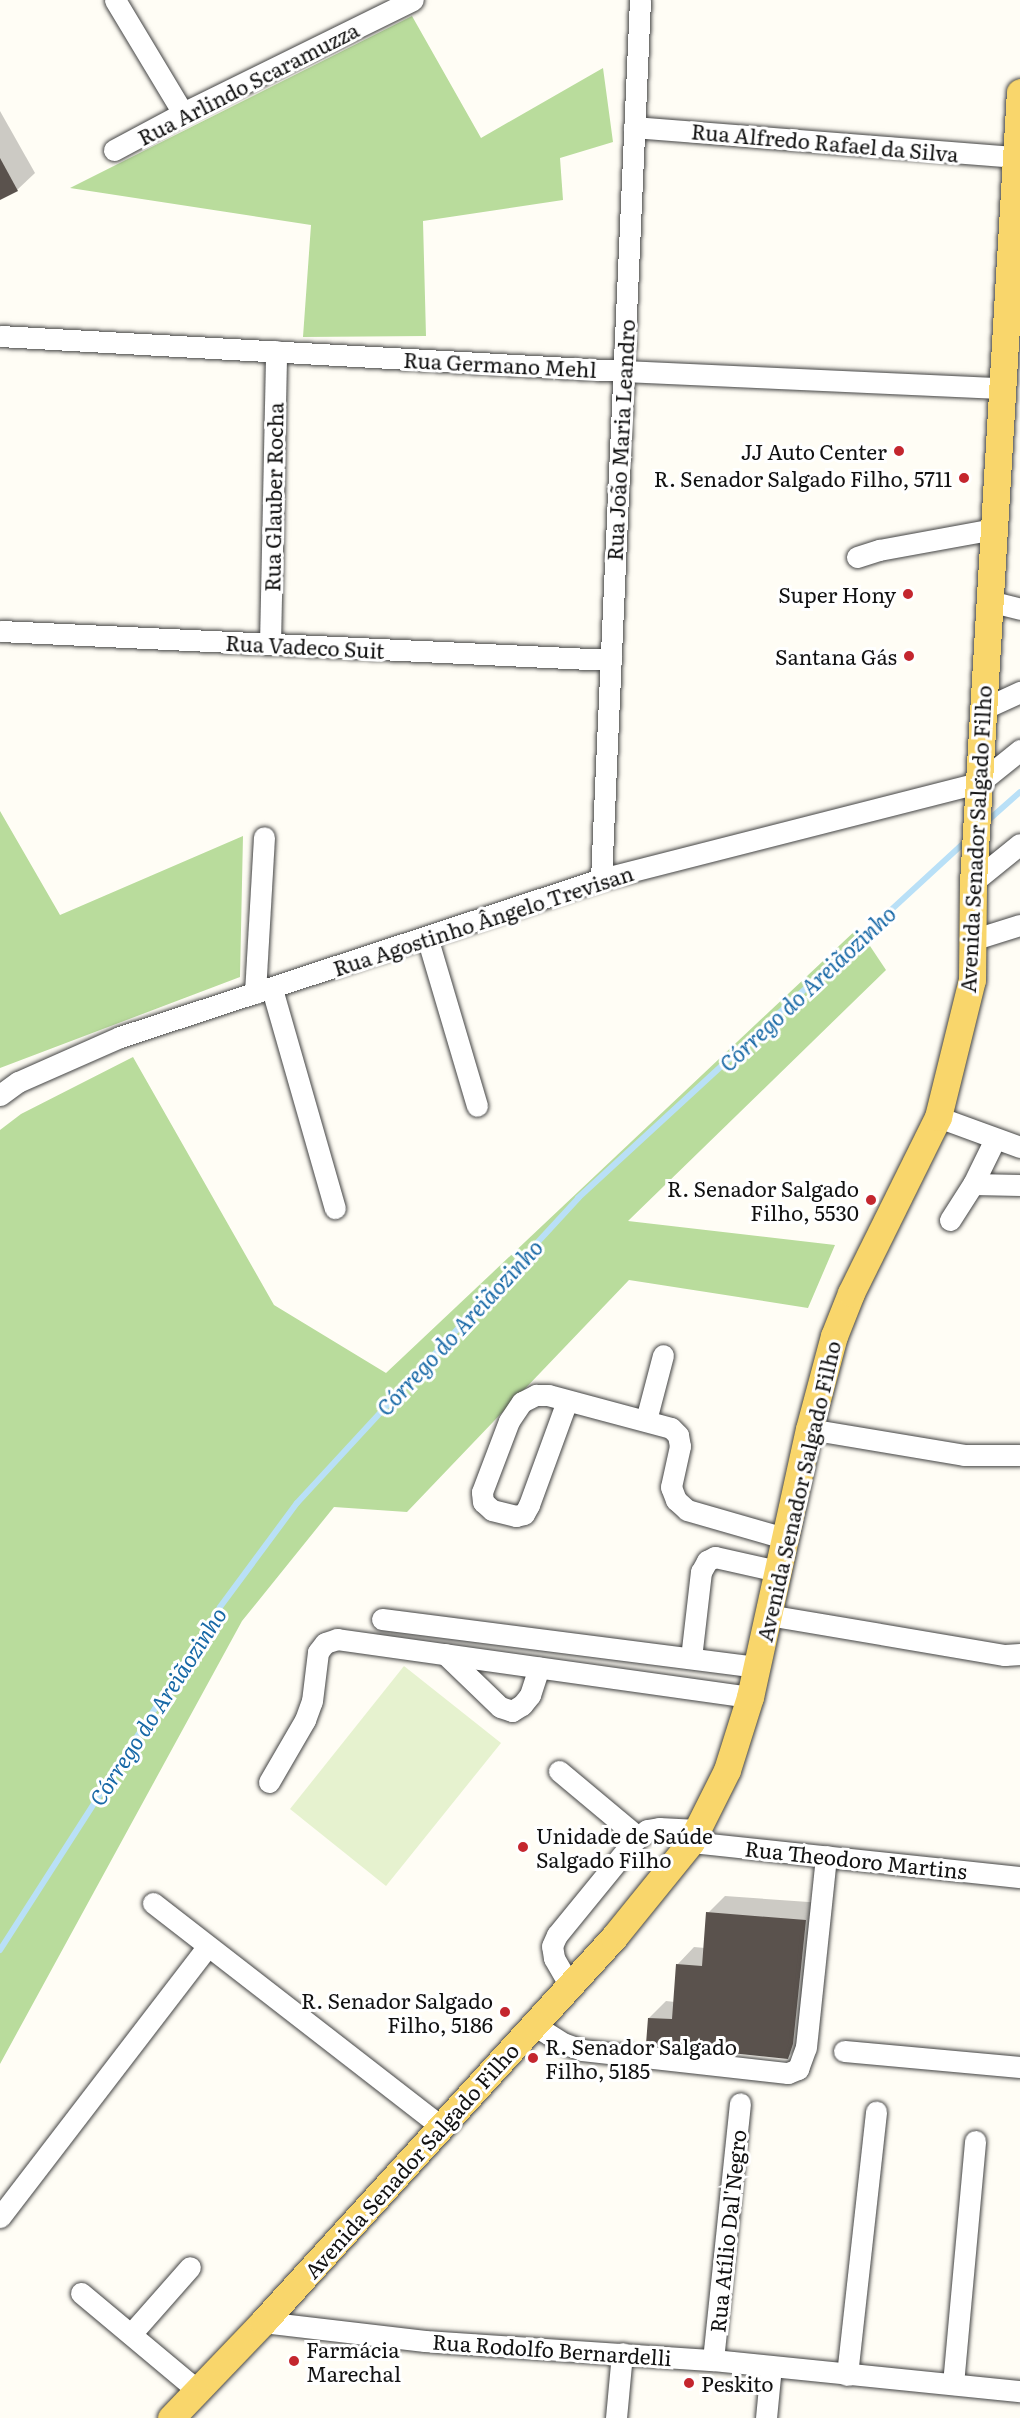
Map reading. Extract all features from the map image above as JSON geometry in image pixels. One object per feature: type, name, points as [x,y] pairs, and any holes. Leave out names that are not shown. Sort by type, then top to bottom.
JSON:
[{"type":"main road","name":"Avenida Senador Salgado Filho","points":[[172,2418],[263,2322],[614,1937],[694,1836],[727,1770],[750,1697],[809,1429],[834,1336],[851,1293],[938,1117],[972,980],[973,882],[1001,388],[1016,226],[1016,157],[1020,92]]},
{"type":"street","points":[[115,0],[183,113]]},
{"type":"street","name":"Rua Arlindo Scaramuzza","points":[[114,150],[183,113],[413,0]]},
{"type":"street","name":"Rua João Maria Leandro","points":[[601,879],[640,0]]},
{"type":"street","name":"Rua Alfredo Rafael da Silva","points":[[634,127],[1016,157]]},
{"type":"street","name":"Rua Germano Mehl","points":[[0,336],[623,371],[1001,388]]},
{"type":"street","name":"Rua Glauber Rocha","points":[[270,644],[276,351]]},
{"type":"street","points":[[857,557],[879,550],[993,529]]},
{"type":"street","points":[[989,601],[1020,609]]},
{"type":"street","name":"Rua Vadeco Suit","points":[[0,631],[610,660]]},
{"type":"street","points":[[983,709],[1020,692]]},
{"type":"street","points":[[979,783],[1020,750]]},
{"type":"street","name":"Rua Agostinho Ângelo Trevisan","points":[[0,1095],[18,1082],[120,1037],[601,879],[979,783]]},
{"type":"street","points":[[264,837],[264,991],[335,1208]]},
{"type":"street","points":[[973,882],[1020,844]]},
{"type":"street","points":[[972,940],[1020,925]]},
{"type":"street","points":[[428,937],[477,1106]]},
{"type":"street","points":[[938,1117],[1020,1148]]},
{"type":"street","points":[[950,1220],[973,1184],[995,1139]]},
{"type":"street","points":[[973,1184],[1020,1185]]},
{"type":"street","points":[[646,1420],[663,1355]]},
{"type":"street","points":[[567,1401],[524,1514],[516,1516],[492,1510],[483,1502],[482,1492],[509,1421],[522,1402],[536,1395],[548,1395],[671,1428],[678,1435],[680,1446],[671,1487],[676,1500],[687,1510],[784,1538]]},
{"type":"street","points":[[809,1429],[964,1455],[1020,1455]]},
{"type":"street","points":[[691,1658],[700,1572],[707,1562],[715,1557],[777,1571]]},
{"type":"street","points":[[768,1616],[1005,1655],[1020,1654]]},
{"type":"street","points":[[382,1619],[756,1667]]},
{"type":"street","points":[[269,1782],[305,1720],[312,1701],[318,1652],[325,1643],[338,1639],[750,1697]]},
{"type":"street","points":[[445,1654],[500,1707],[512,1710],[522,1705],[530,1695],[538,1667]]},
{"type":"street","points":[[559,1771],[638,1837],[557,1935],[552,1946],[554,1958],[570,1986]]},
{"type":"street","name":"Rua Theodoro Martins","points":[[638,1837],[647,1830],[659,1828],[694,1836],[826,1856],[1020,1877]]},
{"type":"street","points":[[534,2025],[565,2044],[582,2050],[788,2073],[798,2069],[806,2047],[826,1856]]},
{"type":"street","points":[[153,1903],[441,2127]]},
{"type":"street","points":[[0,2217],[207,1947]]},
{"type":"street","points":[[844,2051],[1020,2067]]},
{"type":"street","name":"Rua Atílio Dal'Negro","points":[[713,2360],[740,2103]]},
{"type":"street","points":[[847,2375],[876,2112]]},
{"type":"street","points":[[953,2384],[975,2141]]},
{"type":"street","points":[[131,2334],[190,2267]]},
{"type":"street","points":[[81,2293],[198,2391]]},
{"type":"street","name":"Rua Rodolfo Bernardelli","points":[[263,2322],[425,2341],[713,2360],[1020,2391]]},
{"type":"street","points":[[616,2418],[622,2353]]},
{"type":"street","points":[[765,2418],[771,2366]]},
{"type":"green space","points":[[412,16],[481,138],[603,68],[613,142],[560,158],[563,200],[423,221],[426,336],[303,337],[311,225],[70,188]]},
{"type":"green space","points":[[0,811],[60,915],[243,836],[240,977],[0,1068]]},
{"type":"green space","points":[[858,928],[886,970],[628,1221],[835,1245],[808,1308],[629,1280],[407,1512],[334,1507],[242,1621],[0,2064],[0,1130],[21,1114],[133,1057],[274,1305],[386,1373]]},
{"type":"green space","points":[[404,1666],[501,1743],[386,1886],[290,1809]]},
{"type":"building","points":[[0,158],[18,191],[0,200]]},
{"type":"building","points":[[706,1912],[806,1920],[793,2044],[788,2059],[646,2044],[648,2018],[672,2019],[676,1964],[702,1966]]},
{"type":"waterway","name":"Córrego do Areiãozinho","points":[[984,824],[1020,792]]},
{"type":"waterway","name":"Córrego do Areiãozinho","points":[[0,1950],[220,1607],[297,1503],[578,1198],[966,841]]},
{"type":"place","name":"JJ Auto Center","points":[[899,451]]},
{"type":"place","name":"R. Senador Salgado Filho, 5711","points":[[964,478]]},
{"type":"place","name":"Super Hony","points":[[908,594]]},
{"type":"place","name":"Santana Gás","points":[[909,656]]},
{"type":"place","name":"R. Senador Salgado Filho, 5530","points":[[871,1200]]},
{"type":"place","name":"Unidade de Saúde Salgado Filho","points":[[523,1847]]},
{"type":"place","name":"R. Senador Salgado Filho, 5186","points":[[505,2012]]},
{"type":"place","name":"R. Senador Salgado Filho, 5185","points":[[533,2058]]},
{"type":"place","name":"Farmácia Marechal","points":[[294,2361]]},
{"type":"place","name":"Peskito","points":[[689,2383]]}]
